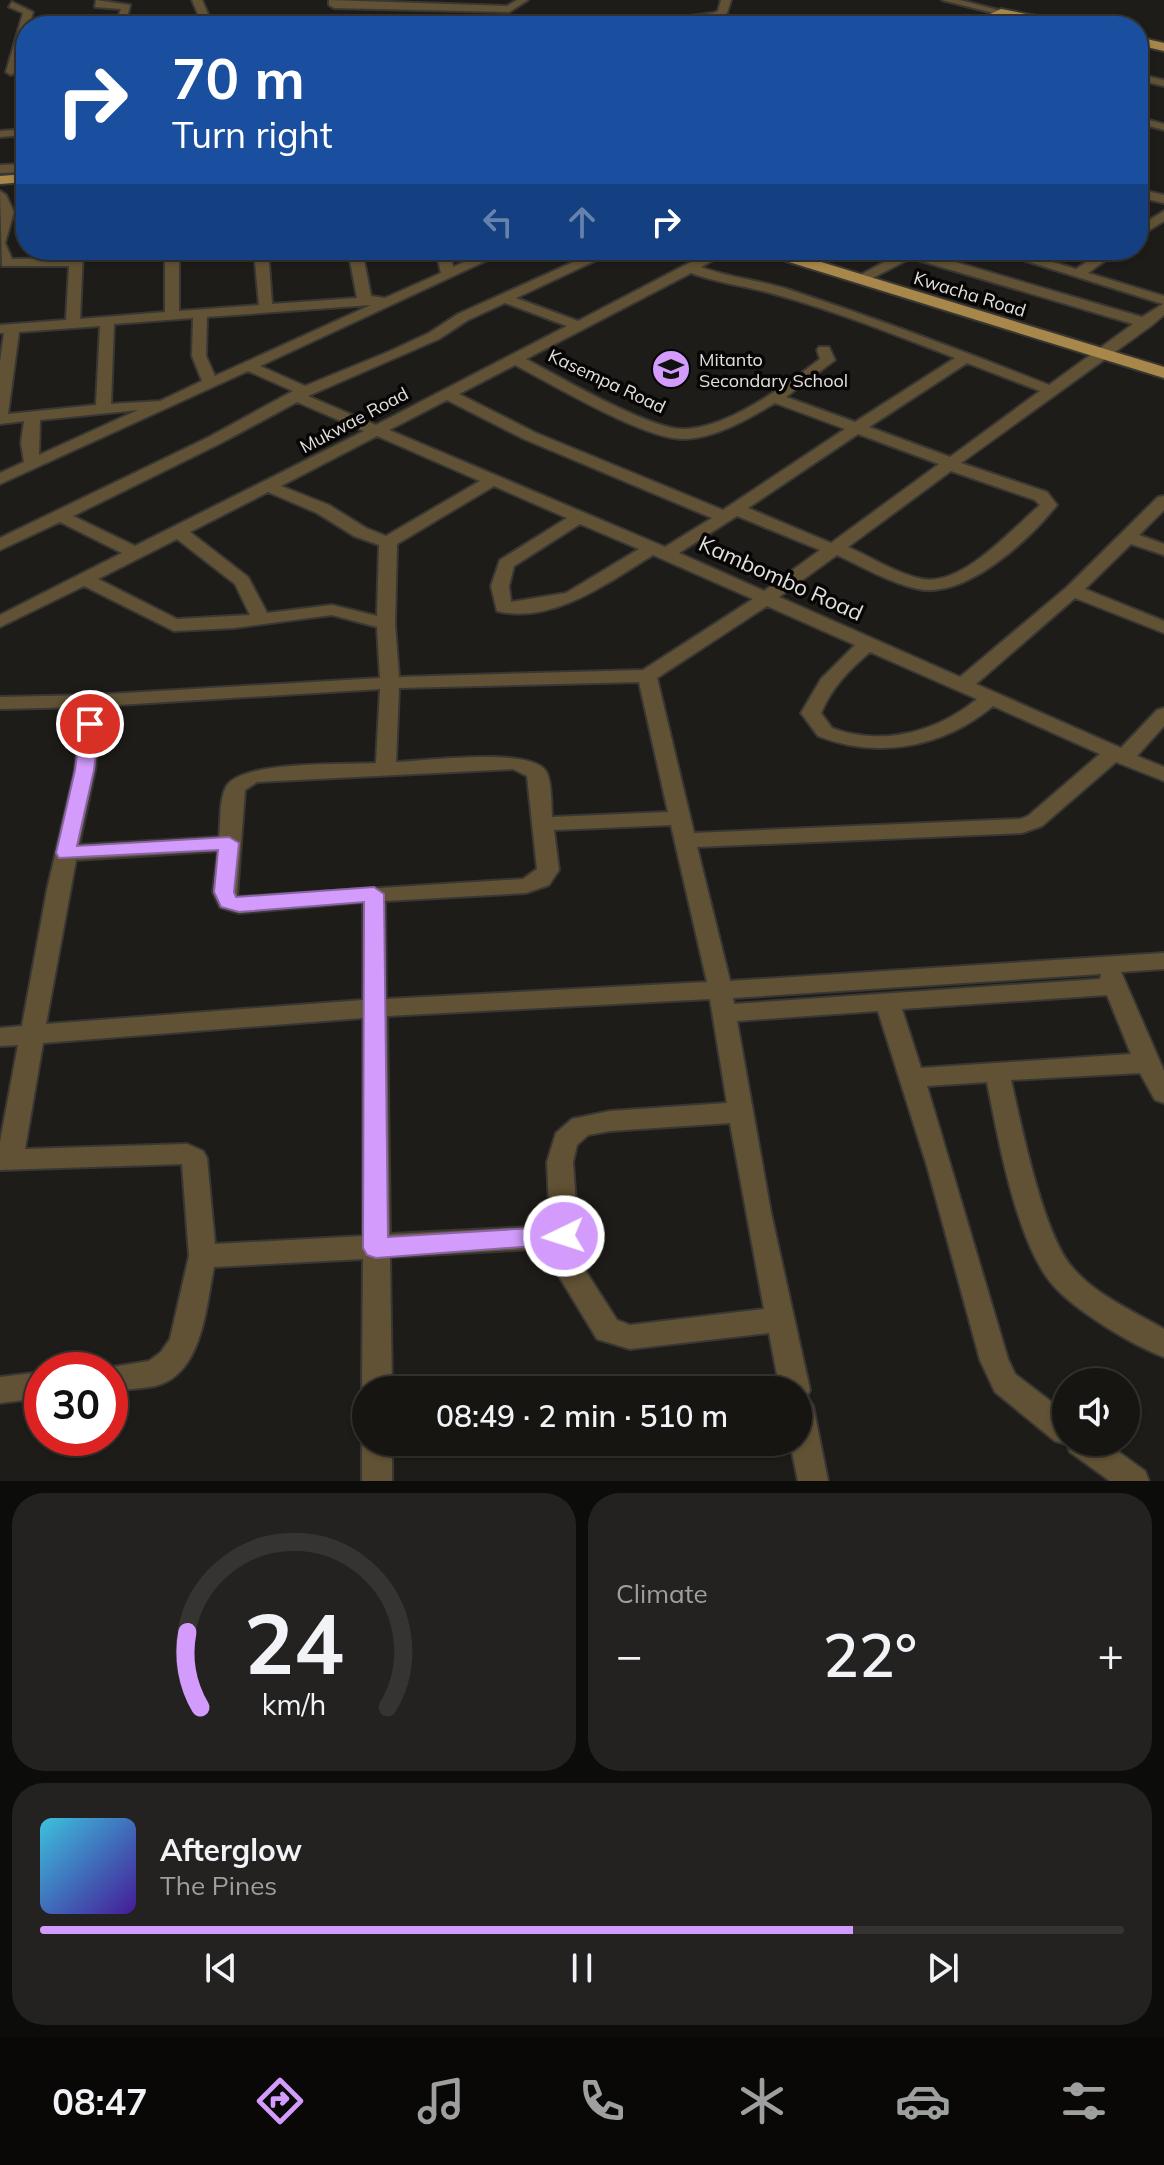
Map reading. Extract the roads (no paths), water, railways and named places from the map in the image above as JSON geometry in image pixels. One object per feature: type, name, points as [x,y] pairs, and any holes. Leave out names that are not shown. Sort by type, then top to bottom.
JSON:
[{"type":"main road","points":[[992,16],[1001,12],[1020,16]]},
{"type":"main road","name":"Kwacha Road","points":[[797,260],[1164,373]]},
{"type":"street","points":[[101,0],[98,5],[127,7],[124,16]]},
{"type":"street","points":[[334,0],[334,5],[461,10],[509,9],[523,0]]},
{"type":"street","points":[[715,16],[722,13],[726,0]]},
{"type":"street","points":[[947,0],[1001,12]]},
{"type":"street","points":[[12,5],[28,12],[27,16]]},
{"type":"street","points":[[6,72],[16,45]]},
{"type":"street","points":[[0,148],[2,134]]},
{"type":"street","points":[[1,202],[8,212],[0,243],[7,263],[36,260]]},
{"type":"street","points":[[73,321],[75,260]]},
{"type":"street","points":[[172,260],[172,314]]},
{"type":"street","points":[[262,260],[266,311]]},
{"type":"street","points":[[357,260],[365,301]]},
{"type":"street","points":[[445,260],[448,275]]},
{"type":"street","points":[[0,479],[480,260]]},
{"type":"street","points":[[0,545],[300,394],[420,343],[463,317],[588,260]]},
{"type":"street","name":"Mukwae Road","points":[[0,622],[376,432],[705,260]]},
{"type":"street","points":[[858,280],[892,260]]},
{"type":"street","points":[[932,260],[1146,323]]},
{"type":"street","points":[[1043,260],[1164,300]]},
{"type":"street","points":[[1079,273],[1098,260]]},
{"type":"street","points":[[690,268],[719,279],[776,290],[886,326],[1050,390]]},
{"type":"street","points":[[173,402],[0,417],[6,329],[73,321],[266,311],[396,298]]},
{"type":"street","points":[[503,298],[579,326]]},
{"type":"street","points":[[0,703],[92,701],[390,683],[647,676],[765,599],[1164,308]]},
{"type":"street","points":[[200,315],[199,356],[210,382]]},
{"type":"street","points":[[103,409],[107,319]]},
{"type":"street","name":"Kasempa Road","points":[[514,359],[621,412],[672,433],[696,433],[772,397],[828,360],[824,350]]},
{"type":"street","points":[[576,519],[506,564],[500,586],[503,607],[520,608],[572,597],[658,552],[730,513],[966,357]]},
{"type":"street","name":"Kambombo Road","points":[[250,367],[376,432],[869,643],[1164,775]]},
{"type":"street","points":[[447,394],[530,436],[730,513],[833,548],[922,585],[935,585],[977,569],[1049,505],[1041,496],[772,397]]},
{"type":"street","points":[[32,465],[29,443],[33,416]]},
{"type":"street","points":[[388,542],[491,481]]},
{"type":"street","points":[[268,486],[323,509],[360,532],[388,542]]},
{"type":"street","points":[[963,685],[1073,591],[1164,501]]},
{"type":"street","points":[[61,516],[135,553]]},
{"type":"street","points":[[177,530],[242,581],[261,619]]},
{"type":"street","points":[[1128,537],[1164,550]]},
{"type":"street","points":[[386,767],[390,683],[386,624],[388,542]]},
{"type":"street","points":[[84,579],[174,625],[332,610],[386,624]]},
{"type":"street","points":[[1073,591],[1164,627]]},
{"type":"street","points":[[869,643],[833,674],[818,694],[811,713],[816,726],[827,734],[873,740],[910,740],[931,736],[973,713],[991,698]]},
{"type":"street","points":[[647,676],[722,1002],[792,1376]]},
{"type":"street","points":[[92,701],[85,770],[5,1159],[60,1160],[187,1154],[194,1158],[203,1256],[183,1343],[171,1361],[155,1373],[128,1376]]},
{"type":"street","points":[[542,824],[684,829],[1022,826],[1035,821],[1119,755],[1164,714]]},
{"type":"street","points":[[514,763],[528,767],[537,774],[542,824],[548,870],[541,880],[526,886],[239,905],[228,902],[224,892],[235,789],[242,781],[254,776],[514,763]]},
{"type":"street","points":[[66,853],[229,843]]},
{"type":"street","points":[[374,894],[377,1376]]},
{"type":"street","points":[[808,996],[887,1001],[1111,975],[1164,961]]},
{"type":"street","points":[[0,1037],[374,1008],[722,1002],[1111,975]]},
{"type":"street","points":[[1111,975],[1147,1063],[1164,1093]]},
{"type":"street","points":[[887,1001],[994,1360],[1005,1383],[1052,1420]]},
{"type":"street","points":[[912,1078],[1077,1065],[1147,1063]]},
{"type":"street","points":[[997,1072],[1013,1139],[1049,1258],[1078,1290],[1164,1344]]},
{"type":"street","points":[[741,1112],[610,1121],[581,1126],[565,1140],[560,1162],[564,1236],[570,1270],[607,1330],[630,1337],[780,1319]]},
{"type":"street","points":[[203,1256],[564,1236]]},
{"type":"street","points":[[0,1390],[24,1387]]},
{"type":"street","points":[[377,1456],[377,1481]]},
{"type":"street","points":[[808,1456],[813,1481]]},
{"type":"street","points":[[1100,1456],[1134,1481]]},
{"type":"place","name":"Mitanto Secondary School","points":[[671,369]]}]
